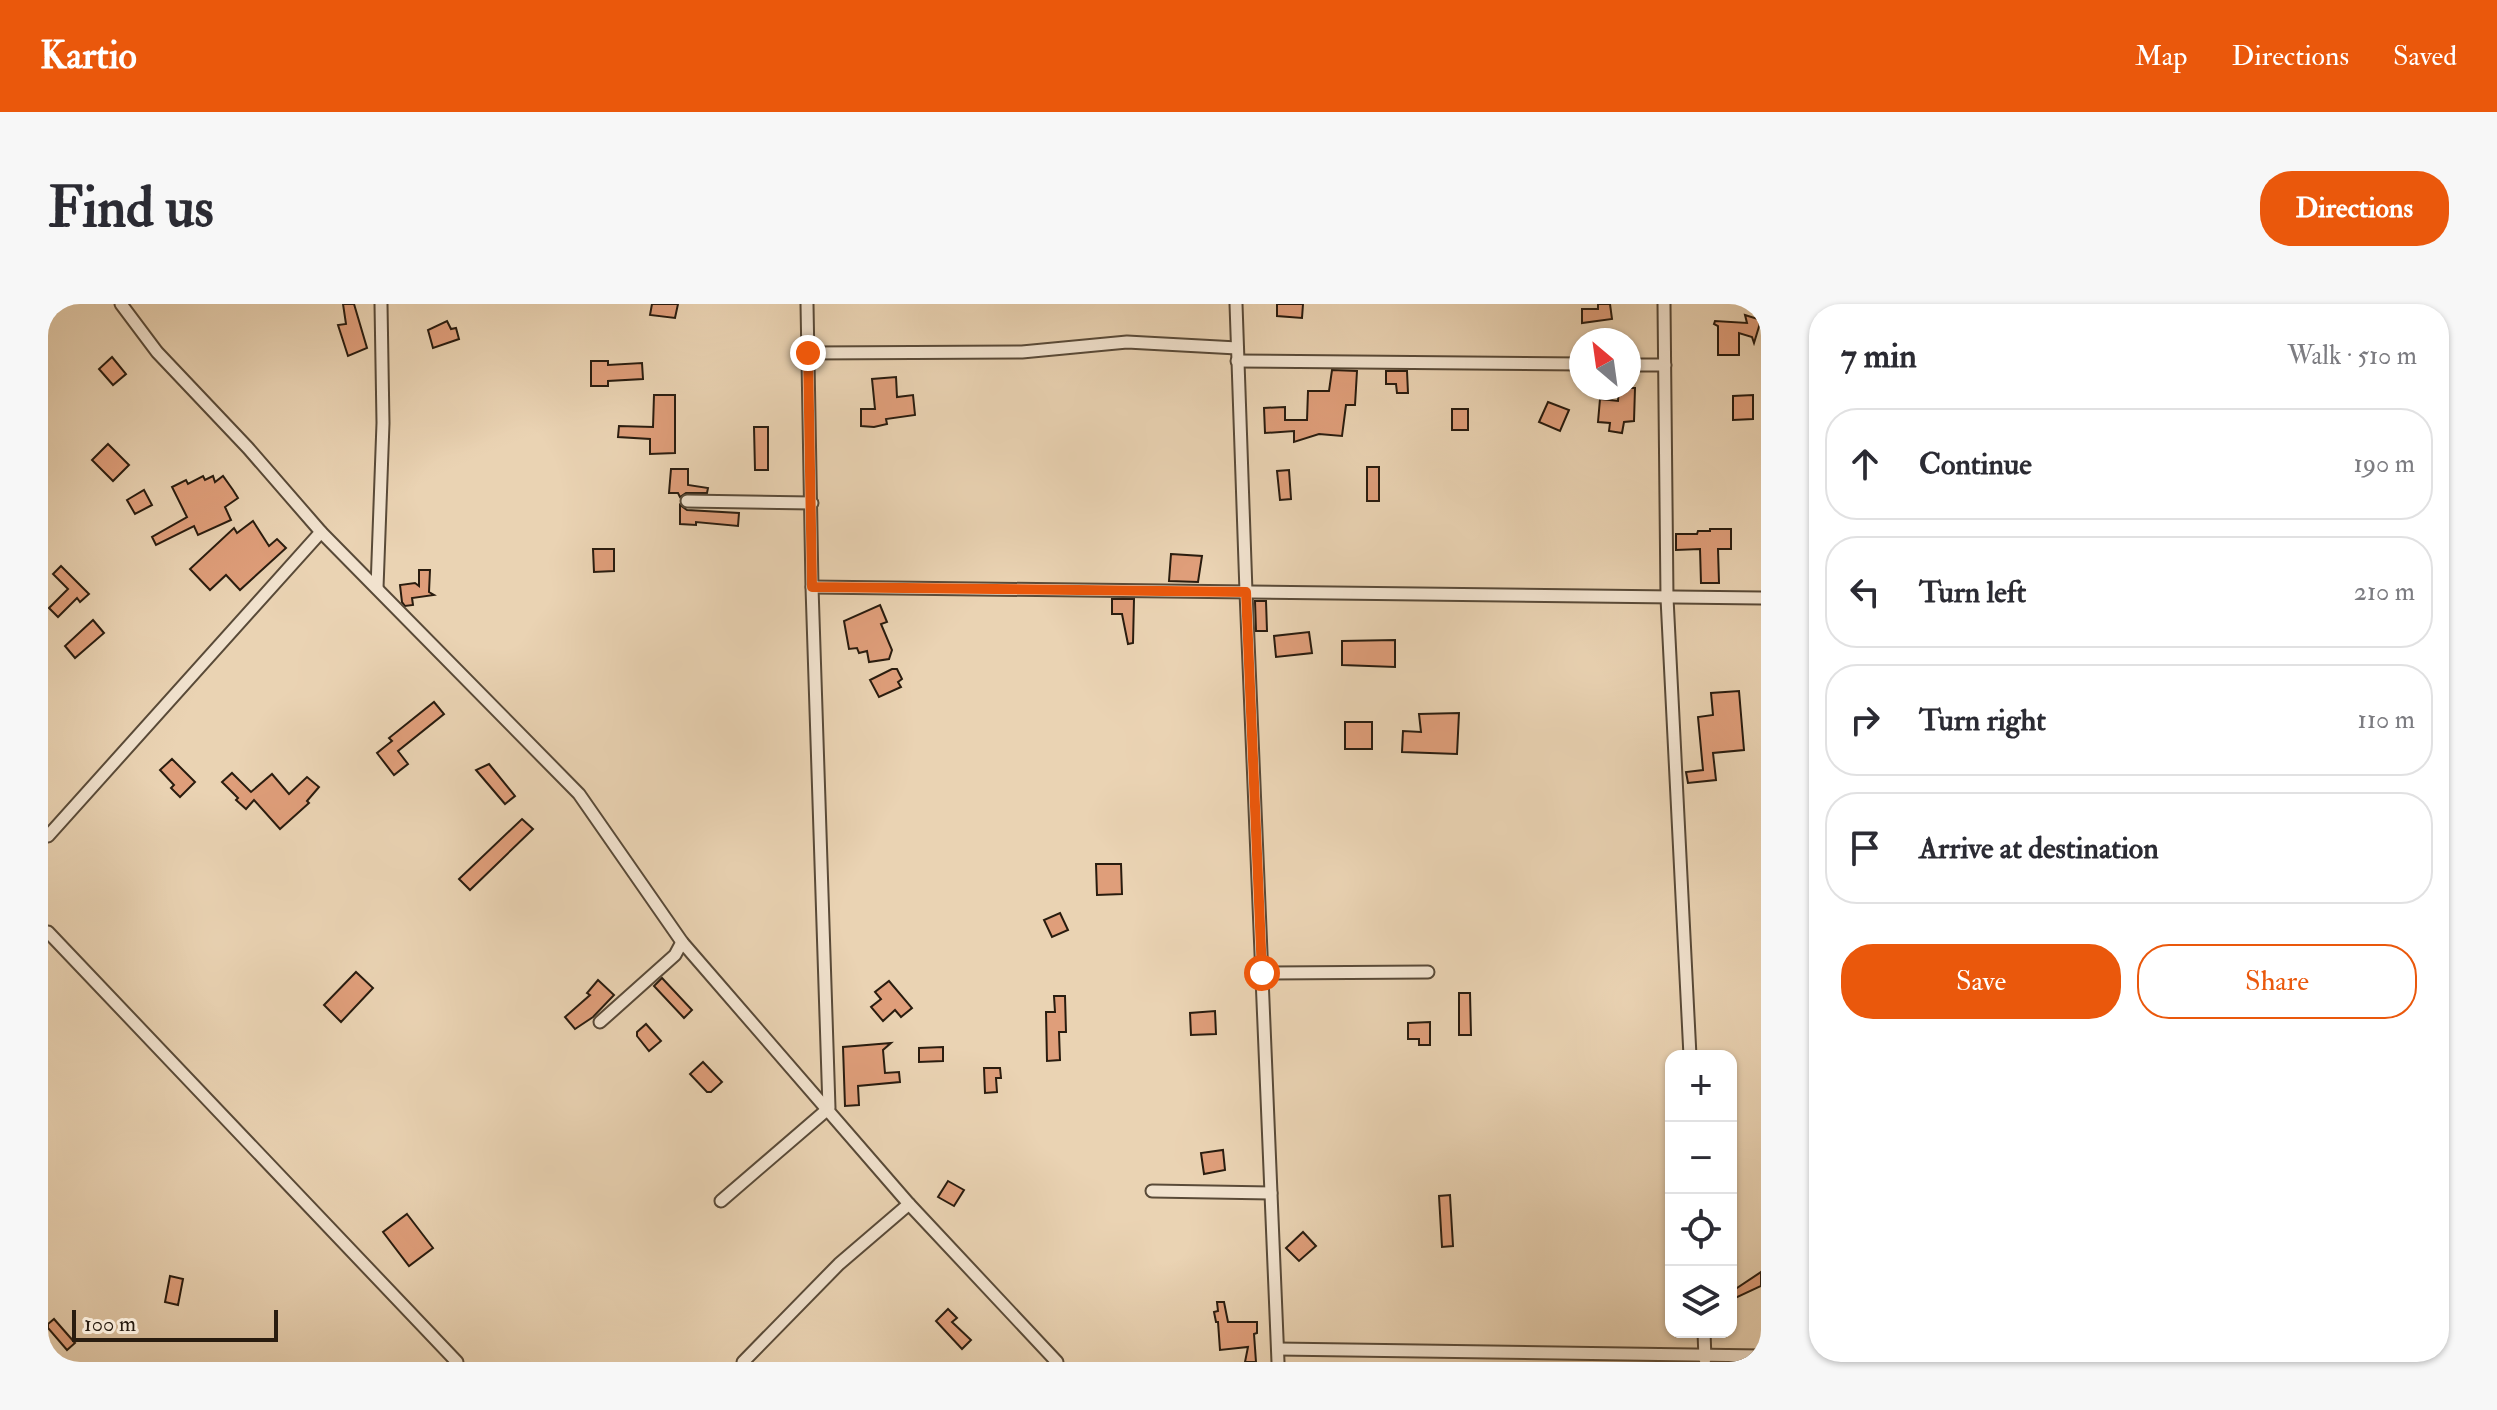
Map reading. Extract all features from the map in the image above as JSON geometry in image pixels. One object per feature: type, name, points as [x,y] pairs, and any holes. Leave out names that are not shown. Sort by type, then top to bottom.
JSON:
[{"type":"street","points":[[121,304],[157,352],[248,448],[321,532],[579,794],[682,942],[829,1108],[909,1204],[1057,1362]]},
{"type":"street","points":[[377,588],[383,423],[381,304]]},
{"type":"street","points":[[807,304],[812,587],[829,1108]]},
{"type":"street","points":[[1236,304],[1278,1362]]},
{"type":"street","points":[[1664,304],[1667,598],[1690,1050]]},
{"type":"street","points":[[808,353],[1022,352],[1127,342],[1237,348]]},
{"type":"street","points":[[1237,361],[1569,364]]},
{"type":"street","points":[[1641,365],[1665,365]]},
{"type":"street","points":[[687,501],[812,503]]},
{"type":"street","points":[[48,836],[321,532]]},
{"type":"street","points":[[812,587],[1761,598]]},
{"type":"street","points":[[48,932],[457,1362]]},
{"type":"street","points":[[600,1022],[675,955],[682,942]]},
{"type":"street","points":[[1262,973],[1428,972]]},
{"type":"street","points":[[721,1201],[829,1108]]},
{"type":"street","points":[[1152,1191],[1271,1193]]},
{"type":"street","points":[[743,1362],[839,1264],[909,1204]]},
{"type":"street","points":[[1704,1338],[1705,1359]]},
{"type":"street","points":[[1278,1349],[1705,1359],[1761,1356]]},
{"type":"building","points":[[343,304],[354,304],[367,348],[348,356],[338,325],[346,324]]},
{"type":"building","points":[[652,304],[678,304],[675,318],[650,315]]},
{"type":"building","points":[[1277,304],[1303,304],[1302,318],[1277,316]]},
{"type":"building","points":[[1598,304],[1610,304],[1612,319],[1582,323],[1582,309],[1598,309]]},
{"type":"building","points":[[1745,315],[1761,320],[1754,343],[1752,337],[1739,333],[1739,355],[1718,355],[1718,326],[1714,324],[1715,321],[1747,323]]},
{"type":"building","points":[[447,321],[451,329],[456,328],[459,339],[433,348],[428,330]]},
{"type":"building","points":[[112,357],[126,374],[113,385],[99,369]]},
{"type":"building","points":[[591,361],[608,361],[608,365],[642,363],[643,379],[608,381],[608,386],[591,386]]},
{"type":"building","points":[[1332,370],[1357,371],[1355,405],[1346,405],[1342,436],[1319,434],[1294,442],[1294,431],[1265,433],[1264,408],[1285,407],[1285,420],[1307,420],[1308,391],[1329,391]]},
{"type":"building","points":[[1386,371],[1407,371],[1408,393],[1397,393],[1396,384],[1386,384]]},
{"type":"building","points":[[896,377],[897,397],[913,395],[915,415],[886,419],[887,424],[874,427],[861,426],[861,409],[875,409],[872,379]]},
{"type":"building","points":[[654,395],[675,395],[675,453],[650,454],[650,439],[618,437],[619,426],[653,427]]},
{"type":"building","points":[[1753,395],[1753,419],[1733,420],[1733,396]]},
{"type":"building","points":[[1600,400],[1635,400],[1634,421],[1624,422],[1622,433],[1609,431],[1610,423],[1598,422]]},
{"type":"building","points":[[1548,402],[1569,410],[1560,431],[1539,422]]},
{"type":"building","points":[[1452,409],[1468,409],[1468,430],[1452,430]]},
{"type":"building","points":[[754,427],[768,427],[768,470],[755,470]]},
{"type":"building","points":[[108,444],[129,465],[113,481],[92,460]]},
{"type":"building","points":[[1367,467],[1379,467],[1379,501],[1367,501]]},
{"type":"building","points":[[671,469],[688,469],[688,485],[708,488],[707,493],[686,493],[680,497],[678,493],[669,493]]},
{"type":"building","points":[[1289,470],[1291,499],[1280,500],[1277,471]]},
{"type":"building","points":[[203,476],[205,480],[213,476],[215,482],[223,476],[233,490],[238,498],[225,507],[231,520],[198,535],[194,526],[156,545],[152,537],[187,517],[172,487],[186,480],[188,484]]},
{"type":"building","points":[[144,490],[152,505],[135,514],[127,500]]},
{"type":"building","points":[[680,505],[687,510],[739,513],[738,526],[696,522],[696,525],[680,524]]},
{"type":"building","points":[[253,521],[269,546],[277,539],[286,548],[240,590],[226,575],[210,590],[190,569],[234,528],[237,533]]},
{"type":"building","points":[[1731,529],[1731,549],[1718,549],[1719,583],[1701,583],[1700,549],[1676,550],[1676,534],[1697,534],[1698,531]]},
{"type":"building","points":[[593,549],[614,549],[614,571],[594,572]]},
{"type":"building","points":[[1171,554],[1202,556],[1198,582],[1169,581]]},
{"type":"building","points":[[61,566],[89,594],[80,602],[77,598],[58,617],[49,608],[68,589],[53,574]]},
{"type":"building","points":[[419,570],[430,570],[429,592],[434,595],[412,598],[413,605],[405,606],[400,585],[415,583],[419,586]]},
{"type":"building","points":[[1112,599],[1134,599],[1133,643],[1128,644],[1122,614],[1112,614]]},
{"type":"building","points":[[1255,601],[1266,601],[1267,631],[1256,631]]},
{"type":"building","points":[[880,605],[887,622],[881,624],[892,650],[889,659],[869,662],[867,651],[859,653],[857,648],[849,649],[844,621]]},
{"type":"building","points":[[93,620],[104,633],[75,658],[65,646]]},
{"type":"building","points":[[1309,632],[1312,653],[1276,657],[1274,636]]},
{"type":"building","points":[[1395,640],[1395,667],[1342,665],[1342,641]]},
{"type":"building","points":[[897,669],[902,679],[898,682],[901,687],[879,697],[870,680]]},
{"type":"building","points":[[1739,691],[1744,750],[1713,753],[1716,780],[1688,783],[1686,772],[1703,770],[1698,717],[1713,715],[1711,693]]},
{"type":"building","points":[[434,702],[444,714],[398,751],[408,764],[394,775],[377,753],[392,741],[389,738]]},
{"type":"building","points":[[1459,713],[1457,754],[1402,752],[1403,731],[1421,732],[1419,714]]},
{"type":"building","points":[[1345,722],[1372,722],[1372,749],[1345,749]]},
{"type":"building","points":[[172,759],[195,782],[180,797],[160,770]]},
{"type":"building","points":[[489,764],[515,796],[505,804],[476,770]]},
{"type":"building","points":[[232,773],[251,792],[272,774],[289,794],[307,777],[319,787],[307,801],[309,803],[280,829],[254,800],[246,809],[236,800],[238,798],[222,782]]},
{"type":"building","points":[[522,819],[533,829],[470,890],[459,879]]},
{"type":"building","points":[[1096,864],[1121,864],[1122,894],[1097,895]]},
{"type":"building","points":[[1060,913],[1068,930],[1052,937],[1044,920]]},
{"type":"building","points":[[356,972],[373,988],[341,1022],[324,1005]]},
{"type":"building","points":[[662,978],[692,1010],[684,1018],[654,986]]},
{"type":"building","points":[[598,980],[614,995],[593,1017],[575,1029],[565,1017],[590,995],[587,993]]},
{"type":"building","points":[[889,981],[912,1008],[901,1017],[895,1010],[883,1021],[871,1007],[881,999],[875,992]]},
{"type":"building","points":[[1459,993],[1470,993],[1471,1035],[1459,1035]]},
{"type":"building","points":[[1054,996],[1065,996],[1066,1032],[1059,1032],[1060,1060],[1047,1061],[1046,1012],[1055,1012]]},
{"type":"building","points":[[1215,1011],[1216,1034],[1191,1035],[1190,1013]]},
{"type":"building","points":[[1430,1022],[1430,1045],[1419,1045],[1419,1039],[1408,1039],[1408,1023]]},
{"type":"building","points":[[646,1024],[661,1041],[649,1051],[637,1036]]},
{"type":"building","points":[[891,1043],[883,1050],[885,1073],[899,1072],[900,1082],[858,1086],[859,1105],[845,1106],[843,1047]]},
{"type":"building","points":[[943,1047],[943,1061],[919,1062],[919,1048]]},
{"type":"building","points":[[703,1062],[722,1082],[711,1092],[707,1092],[690,1074]]},
{"type":"building","points":[[984,1068],[1000,1068],[1001,1078],[996,1078],[997,1092],[985,1093]]},
{"type":"building","points":[[1223,1150],[1225,1170],[1204,1174],[1201,1153]]},
{"type":"building","points":[[948,1181],[964,1190],[954,1206],[938,1197]]},
{"type":"building","points":[[1450,1195],[1453,1246],[1442,1247],[1439,1196]]},
{"type":"building","points":[[407,1214],[433,1248],[409,1266],[383,1232]]},
{"type":"building","points":[[1303,1232],[1316,1246],[1299,1261],[1286,1248]]},
{"type":"building","points":[[1761,1272],[1761,1286],[1737,1297],[1737,1288]]},
{"type":"building","points":[[170,1276],[183,1279],[178,1305],[165,1302]]},
{"type":"building","points":[[1217,1302],[1224,1302],[1228,1322],[1257,1322],[1257,1333],[1254,1334],[1256,1362],[1245,1362],[1248,1347],[1220,1350],[1214,1312],[1218,1311]]},
{"type":"building","points":[[948,1309],[957,1318],[952,1322],[971,1340],[962,1349],[936,1321]]},
{"type":"building","points":[[54,1319],[75,1343],[67,1350],[48,1328]]},
{"type":"route","points":[[808,353],[812,587],[1246,592],[1262,973]]}]
